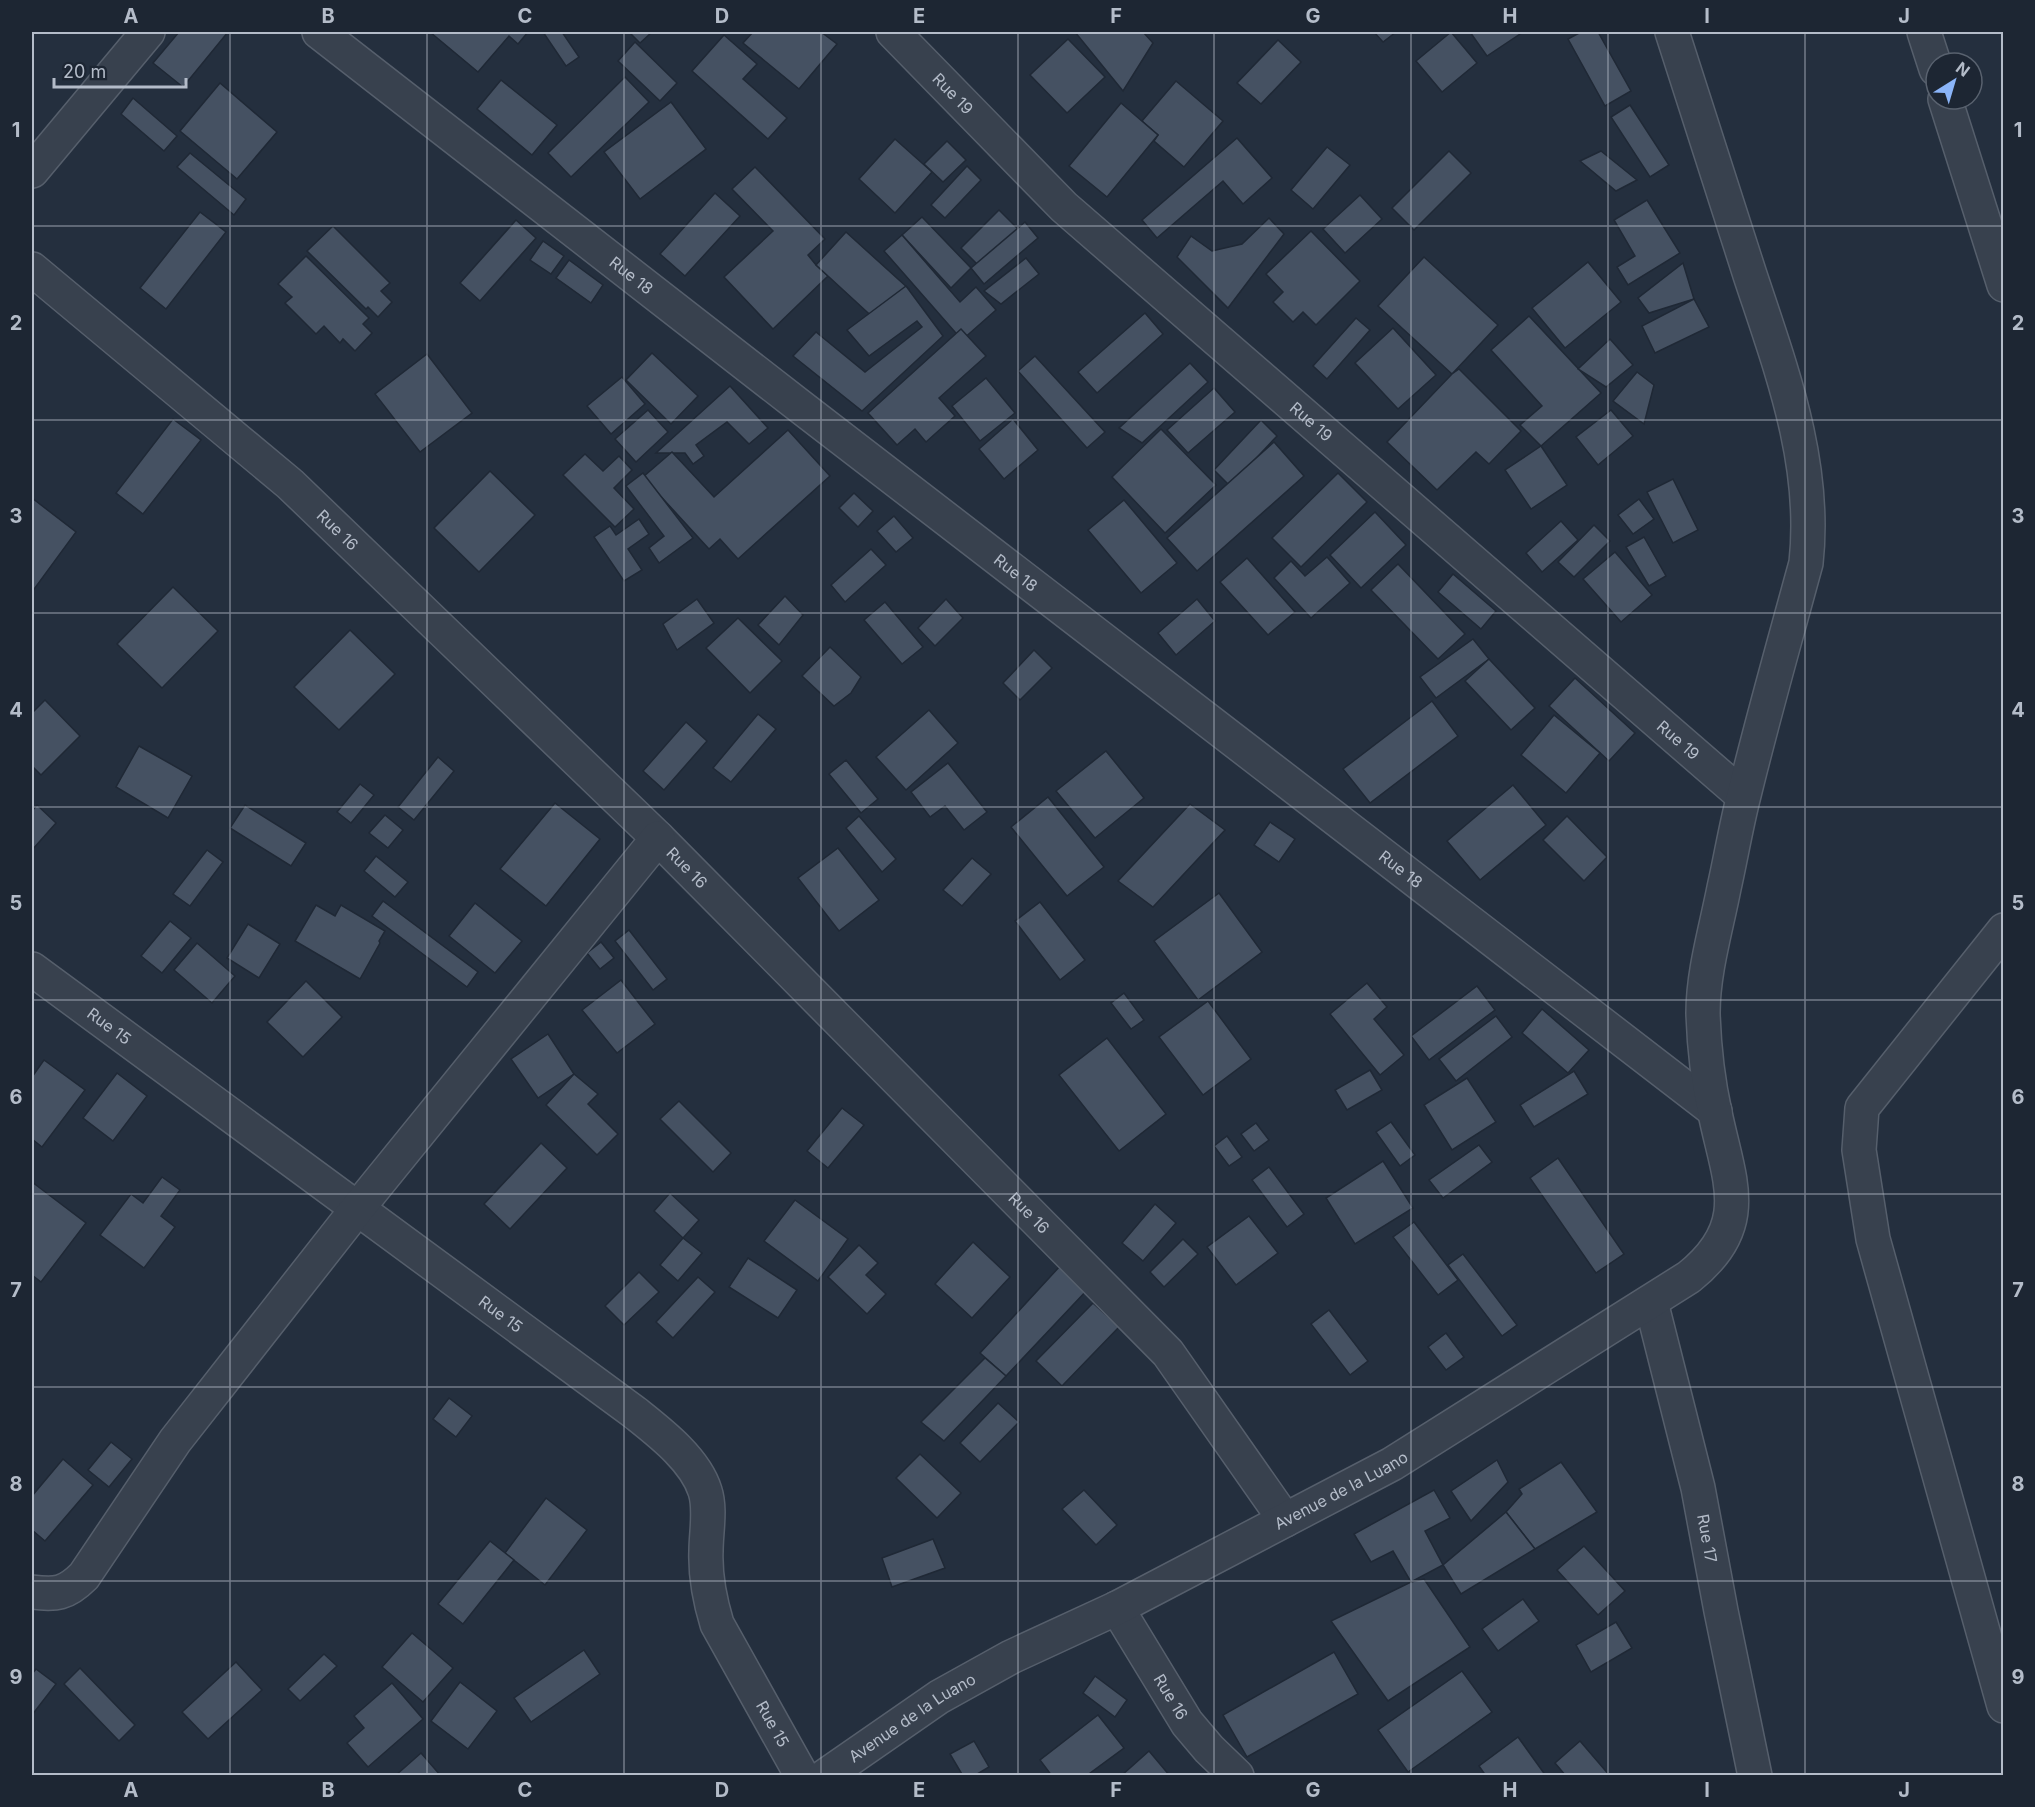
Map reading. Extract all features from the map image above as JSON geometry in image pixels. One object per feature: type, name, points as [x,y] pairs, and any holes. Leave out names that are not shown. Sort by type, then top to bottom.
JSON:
[{"type":"street","points":[[32,171],[148,32]]},
{"type":"street","name":"Rue 18","points":[[319,32],[1714,1111]]},
{"type":"street","name":"Rue 19","points":[[893,32],[1064,207],[1743,796]]},
{"type":"street","name":"Avenue de la Luano","points":[[825,1776],[939,1697],[1011,1657],[1117,1608],[1392,1464],[1651,1302],[1705,1264],[1717,1250],[1726,1234],[1731,1214],[1730,1176],[1714,1111],[1705,1037],[1703,1012],[1708,969],[1743,796],[1806,563],[1810,531],[1808,496],[1790,398],[1672,32]]},
{"type":"street","points":[[1924,32],[1930,51]]},
{"type":"street","points":[[1950,111],[2004,285]]},
{"type":"street","name":"Rue 16","points":[[32,269],[290,484],[658,838],[1168,1353],[1285,1520]]},
{"type":"street","points":[[32,1593],[50,1595],[60,1593],[73,1587],[84,1576],[175,1441],[357,1209],[658,838]]},
{"type":"street","points":[[2004,930],[1862,1108],[1859,1150],[1873,1239],[2004,1706]]},
{"type":"street","name":"Rue 15","points":[[32,969],[634,1412],[684,1456],[705,1491],[707,1576],[710,1600],[717,1624],[802,1776]]},
{"type":"street","name":"Rue 17","points":[[1651,1302],[1698,1488],[1755,1776]]},
{"type":"street","name":"Rue 16","points":[[1117,1608],[1187,1723],[1209,1749],[1237,1776]]},
{"type":"building","points":[[179,32],[228,32],[183,87],[153,63]]},
{"type":"building","points":[[430,32],[528,32],[518,44],[509,36],[478,72]]},
{"type":"building","points":[[543,32],[562,32],[579,57],[566,66]]},
{"type":"building","points":[[629,32],[652,32],[640,43]]},
{"type":"building","points":[[753,32],[821,32],[837,44],[799,89],[743,43]]},
{"type":"building","points":[[1075,32],[1143,32],[1153,43],[1123,91]]},
{"type":"building","points":[[1374,32],[1396,32],[1383,42]]},
{"type":"building","points":[[1451,32],[1477,63],[1442,92],[1416,61]]},
{"type":"building","points":[[1470,32],[1523,32],[1487,56]]},
{"type":"building","points":[[1581,32],[1598,32],[1631,91],[1605,106],[1568,39]]},
{"type":"building","points":[[724,35],[757,64],[743,79],[787,118],[768,139],[692,71]]},
{"type":"building","points":[[1068,39],[1105,77],[1067,113],[1030,75]]},
{"type":"building","points":[[1278,40],[1301,62],[1261,104],[1237,83]]},
{"type":"building","points":[[635,42],[677,83],[660,101],[618,61]]},
{"type":"building","points":[[625,77],[649,102],[571,177],[548,153]]},
{"type":"building","points":[[501,80],[557,125],[532,155],[477,109]]},
{"type":"building","points":[[1176,81],[1223,121],[1184,167],[1154,141],[1158,135],[1142,121]]},
{"type":"building","points":[[220,83],[277,132],[237,179],[180,131]]},
{"type":"building","points":[[133,98],[177,136],[164,151],[121,114]]},
{"type":"building","points":[[671,102],[706,149],[640,199],[604,152]]},
{"type":"building","points":[[1121,103],[1158,135],[1107,197],[1069,166]]},
{"type":"building","points":[[1630,105],[1669,165],[1650,177],[1611,117]]},
{"type":"building","points":[[1237,138],[1272,178],[1243,204],[1223,181],[1157,238],[1142,220]]},
{"type":"building","points":[[895,139],[932,172],[895,213],[859,179]]},
{"type":"building","points":[[947,141],[966,160],[943,182],[924,164]]},
{"type":"building","points":[[1327,147],[1350,165],[1313,209],[1291,190]]},
{"type":"building","points":[[1449,151],[1471,173],[1414,230],[1392,208]]},
{"type":"building","points":[[1601,151],[1637,180],[1616,191],[1580,161]]},
{"type":"building","points":[[190,153],[246,199],[234,215],[177,167]]},
{"type":"building","points":[[967,166],[981,180],[945,218],[931,205]]},
{"type":"building","points":[[755,167],[825,239],[808,255],[828,276],[773,329],[724,277],[773,231],[732,189]]},
{"type":"building","points":[[715,193],[740,216],[685,276],[660,254]]},
{"type":"building","points":[[1360,195],[1382,219],[1345,253],[1323,229]]},
{"type":"building","points":[[1647,200],[1680,253],[1628,285],[1617,267],[1635,256],[1614,220]]},
{"type":"building","points":[[999,210],[1018,229],[980,267],[961,248]]},
{"type":"building","points":[[200,212],[226,232],[166,309],[140,288]]},
{"type":"building","points":[[922,217],[971,268],[951,288],[902,235]]},
{"type":"building","points":[[1269,218],[1284,234],[1228,308],[1177,257],[1191,236],[1212,251],[1242,244]]},
{"type":"building","points":[[516,220],[536,238],[480,301],[460,283]]},
{"type":"building","points":[[1025,222],[1038,238],[984,284],[971,268]]},
{"type":"building","points":[[333,226],[390,283],[381,291],[392,302],[378,317],[368,307],[366,309],[307,251]]},
{"type":"building","points":[[1311,231],[1360,281],[1316,325],[1303,312],[1293,322],[1273,302],[1283,292],[1266,274]]},
{"type":"building","points":[[846,232],[909,289],[879,323],[816,265]]},
{"type":"building","points":[[902,235],[960,302],[976,287],[996,310],[962,340],[884,251]]},
{"type":"building","points":[[543,241],[564,256],[551,274],[530,260]]},
{"type":"building","points":[[306,256],[369,318],[363,324],[372,333],[355,351],[343,339],[340,343],[324,326],[316,334],[285,303],[292,297],[278,284]]},
{"type":"building","points":[[1424,257],[1498,325],[1452,374],[1378,306]]},
{"type":"building","points":[[1026,258],[1039,274],[1001,304],[984,291]]},
{"type":"building","points":[[569,260],[603,285],[591,303],[556,278]]},
{"type":"building","points":[[1588,262],[1621,302],[1565,348],[1532,308]]},
{"type":"building","points":[[1683,263],[1694,299],[1649,313],[1638,298]]},
{"type":"building","points":[[906,286],[943,336],[862,411],[793,356],[816,332],[865,372],[922,327],[917,321],[869,356],[847,330]]},
{"type":"building","points":[[1694,299],[1709,327],[1655,353],[1642,326]]},
{"type":"building","points":[[1145,313],[1163,334],[1097,393],[1078,372]]},
{"type":"building","points":[[1529,316],[1601,393],[1541,446],[1520,425],[1542,406],[1491,350]]},
{"type":"building","points":[[1356,318],[1370,330],[1327,379],[1313,366]]},
{"type":"building","points":[[1393,328],[1436,375],[1398,409],[1355,363]]},
{"type":"building","points":[[961,329],[986,356],[939,398],[955,416],[926,442],[915,429],[897,445],[868,413]]},
{"type":"building","points":[[1610,339],[1633,365],[1606,387],[1578,369]]},
{"type":"building","points":[[652,353],[698,396],[671,424],[626,380]]},
{"type":"building","points":[[427,354],[472,413],[420,452],[375,394]]},
{"type":"building","points":[[1035,356],[1105,432],[1087,448],[1018,371]]},
{"type":"building","points":[[1190,363],[1208,382],[1142,443],[1119,428]]},
{"type":"building","points":[[1459,369],[1521,431],[1489,464],[1476,452],[1437,490],[1387,442]]},
{"type":"building","points":[[1637,372],[1654,385],[1644,424],[1613,401]]},
{"type":"building","points":[[622,377],[645,404],[611,434],[587,406]]},
{"type":"building","points":[[986,378],[1015,413],[980,441],[952,406]]},
{"type":"building","points":[[730,386],[768,428],[749,444],[727,422],[696,445],[704,456],[693,464],[685,453],[656,453]]},
{"type":"building","points":[[1214,388],[1235,412],[1188,453],[1167,430]]},
{"type":"building","points":[[648,410],[668,432],[636,462],[615,439]]},
{"type":"building","points":[[1611,410],[1633,436],[1598,465],[1576,437]]},
{"type":"building","points":[[173,419],[201,440],[143,514],[116,493]]},
{"type":"building","points":[[1013,419],[1038,450],[1004,479],[979,449]]},
{"type":"building","points":[[1261,420],[1277,436],[1230,486],[1214,470]]},
{"type":"building","points":[[1161,429],[1216,485],[1165,533],[1112,477]]},
{"type":"building","points":[[788,430],[830,476],[738,559],[720,539],[709,549],[643,477],[672,452],[714,497]]},
{"type":"building","points":[[1274,442],[1304,476],[1197,571],[1167,538]]},
{"type":"building","points":[[1541,446],[1567,485],[1531,509],[1505,470]]},
{"type":"building","points":[[585,454],[603,471],[619,456],[632,470],[614,488],[634,509],[615,527],[563,475]]},
{"type":"building","points":[[490,471],[535,515],[479,572],[434,528]]},
{"type":"building","points":[[643,473],[693,538],[659,563],[649,548],[664,536],[626,486]]},
{"type":"building","points":[[1338,473],[1367,502],[1301,567],[1272,538]]},
{"type":"building","points":[[1673,479],[1698,530],[1673,543],[1647,492]]},
{"type":"building","points":[[854,493],[873,511],[858,527],[839,508]]},
{"type":"building","points":[[32,498],[76,532],[32,592]]},
{"type":"building","points":[[1639,499],[1654,519],[1633,534],[1618,515]]},
{"type":"building","points":[[1124,500],[1177,563],[1141,593],[1088,530]]},
{"type":"building","points":[[1375,512],[1406,545],[1361,588],[1330,555]]},
{"type":"building","points":[[894,516],[913,538],[896,552],[877,531]]},
{"type":"building","points":[[639,519],[649,534],[628,549],[642,570],[624,581],[594,537],[610,526],[616,535]]},
{"type":"building","points":[[1561,521],[1578,540],[1542,572],[1526,553]]},
{"type":"building","points":[[1594,525],[1610,541],[1574,577],[1558,562]]},
{"type":"building","points":[[1644,537],[1666,576],[1649,586],[1626,547]]},
{"type":"building","points":[[871,549],[886,565],[845,602],[831,585]]},
{"type":"building","points":[[1615,552],[1652,595],[1621,622],[1583,579]]},
{"type":"building","points":[[1327,557],[1350,583],[1311,618],[1274,578],[1291,561],[1305,576]]},
{"type":"building","points":[[1247,558],[1295,612],[1268,635],[1220,582]]},
{"type":"building","points":[[1398,564],[1465,634],[1438,659],[1371,590]]},
{"type":"building","points":[[1453,574],[1496,611],[1481,629],[1438,592]]},
{"type":"building","points":[[173,587],[218,631],[162,688],[117,644]]},
{"type":"building","points":[[785,596],[803,615],[779,645],[758,625]]},
{"type":"building","points":[[697,599],[714,623],[677,650],[663,624]]},
{"type":"building","points":[[946,599],[963,618],[935,646],[918,628]]},
{"type":"building","points":[[1197,599],[1215,621],[1176,655],[1158,633]]},
{"type":"building","points":[[885,602],[923,647],[902,664],[864,620]]},
{"type":"building","points":[[738,618],[782,661],[750,693],[706,648]]},
{"type":"building","points":[[350,630],[395,674],[339,730],[294,687]]},
{"type":"building","points":[[1473,639],[1489,659],[1436,698],[1420,677]]},
{"type":"building","points":[[830,647],[861,677],[851,693],[834,706],[802,676]]},
{"type":"building","points":[[1034,650],[1052,668],[1020,700],[1003,683]]},
{"type":"building","points":[[1489,659],[1535,708],[1511,730],[1465,681]]},
{"type":"building","points":[[1575,678],[1635,733],[1609,761],[1549,706]]},
{"type":"building","points":[[45,700],[80,736],[41,775],[32,766],[32,713]]},
{"type":"building","points":[[1432,701],[1458,736],[1370,803],[1343,769]]},
{"type":"building","points":[[929,710],[958,743],[906,790],[876,757]]},
{"type":"building","points":[[758,714],[776,729],[731,782],[713,768]]},
{"type":"building","points":[[1554,715],[1600,753],[1566,793],[1521,755]]},
{"type":"building","points":[[686,722],[707,741],[664,790],[643,771]]},
{"type":"building","points":[[139,746],[192,776],[168,818],[116,787]]},
{"type":"building","points":[[1106,751],[1144,798],[1095,838],[1056,791]]},
{"type":"building","points":[[438,757],[454,771],[414,820],[398,807]]},
{"type":"building","points":[[846,760],[878,799],[861,813],[829,774]]},
{"type":"building","points":[[948,763],[987,812],[964,830],[945,806],[930,817],[911,792]]},
{"type":"building","points":[[360,784],[374,795],[351,823],[337,812]]},
{"type":"building","points":[[1513,785],[1546,825],[1480,880],[1447,841]]},
{"type":"building","points":[[1048,797],[1104,867],[1067,896],[1011,827]]},
{"type":"building","points":[[555,803],[600,839],[546,906],[500,869]]},
{"type":"building","points":[[1190,804],[1225,830],[1153,907],[1118,881]]},
{"type":"building","points":[[37,805],[56,823],[32,850],[32,811]]},
{"type":"building","points":[[245,805],[306,843],[291,866],[230,828]]},
{"type":"building","points":[[385,815],[403,830],[388,848],[369,833]]},
{"type":"building","points":[[859,816],[896,859],[882,872],[846,828]]},
{"type":"building","points":[[1567,816],[1607,857],[1584,881],[1543,840]]},
{"type":"building","points":[[1270,822],[1295,839],[1279,862],[1254,845]]},
{"type":"building","points":[[838,848],[879,900],[839,931],[798,878]]},
{"type":"building","points":[[207,850],[223,862],[190,906],[173,894]]},
{"type":"building","points":[[376,856],[408,882],[395,897],[364,871]]},
{"type":"building","points":[[972,858],[991,874],[962,906],[943,890]]},
{"type":"building","points":[[1219,893],[1262,952],[1198,1000],[1154,941]]},
{"type":"building","points":[[383,901],[478,972],[467,987],[372,916]]},
{"type":"building","points":[[1040,902],[1085,960],[1060,980],[1015,921]]},
{"type":"building","points":[[475,903],[522,941],[495,973],[449,936]]},
{"type":"building","points":[[316,905],[335,916],[341,905],[385,931],[360,979],[295,941]]},
{"type":"building","points":[[170,921],[191,938],[162,973],[141,956]]},
{"type":"building","points":[[248,924],[280,944],[259,978],[227,958]]},
{"type":"building","points":[[629,930],[667,979],[653,990],[615,941]]},
{"type":"building","points":[[601,942],[614,958],[600,969],[587,953]]},
{"type":"building","points":[[197,943],[235,976],[212,1003],[174,970]]},
{"type":"building","points":[[621,980],[655,1024],[617,1053],[582,1010]]},
{"type":"building","points":[[306,981],[342,1017],[303,1057],[267,1022]]},
{"type":"building","points":[[1367,983],[1387,1007],[1374,1019],[1404,1055],[1380,1075],[1330,1014]]},
{"type":"building","points":[[1477,986],[1495,1010],[1429,1060],[1411,1036]]},
{"type":"building","points":[[1124,993],[1144,1020],[1131,1029],[1111,1003]]},
{"type":"building","points":[[1208,1001],[1251,1059],[1203,1095],[1159,1037]]},
{"type":"building","points":[[1542,1009],[1589,1050],[1568,1073],[1522,1033]]},
{"type":"building","points":[[1496,1016],[1512,1037],[1456,1081],[1439,1059]]},
{"type":"building","points":[[548,1034],[574,1074],[538,1098],[511,1059]]},
{"type":"building","points":[[1107,1038],[1166,1114],[1119,1151],[1059,1075]]},
{"type":"building","points":[[44,1060],[85,1090],[42,1147],[32,1139],[32,1077]]},
{"type":"building","points":[[1370,1070],[1382,1090],[1347,1110],[1335,1090]]},
{"type":"building","points":[[1574,1071],[1588,1094],[1534,1127],[1520,1105]]},
{"type":"building","points":[[117,1073],[147,1096],[113,1141],[83,1118]]},
{"type":"building","points":[[574,1074],[598,1094],[588,1104],[618,1134],[597,1155],[546,1105]]},
{"type":"building","points":[[1467,1078],[1496,1122],[1452,1150],[1424,1105]]},
{"type":"building","points":[[679,1101],[731,1153],[713,1172],[660,1119]]},
{"type":"building","points":[[842,1108],[864,1125],[828,1168],[807,1151]]},
{"type":"building","points":[[1391,1122],[1415,1155],[1400,1166],[1376,1132]]},
{"type":"building","points":[[1256,1123],[1269,1140],[1254,1151],[1241,1134]]},
{"type":"building","points":[[1227,1136],[1242,1157],[1229,1166],[1214,1146]]},
{"type":"building","points":[[541,1143],[567,1168],[510,1229],[484,1204]]},
{"type":"building","points":[[1479,1145],[1492,1162],[1443,1198],[1429,1180]]},
{"type":"building","points":[[1558,1158],[1624,1254],[1596,1273],[1530,1178]]},
{"type":"building","points":[[1383,1161],[1413,1208],[1355,1244],[1326,1198]]},
{"type":"building","points":[[1269,1167],[1304,1214],[1287,1227],[1252,1180]]},
{"type":"building","points":[[162,1177],[180,1190],[161,1216],[175,1227],[144,1268],[100,1235],[131,1194],[143,1203]]},
{"type":"building","points":[[32,1182],[86,1223],[41,1282],[32,1275]]},
{"type":"building","points":[[670,1193],[699,1220],[683,1238],[654,1211]]},
{"type":"building","points":[[795,1200],[848,1239],[818,1281],[764,1241]]},
{"type":"building","points":[[1155,1204],[1176,1223],[1143,1261],[1122,1243]]},
{"type":"building","points":[[1249,1216],[1278,1253],[1236,1285],[1207,1247]]},
{"type":"building","points":[[1414,1222],[1458,1280],[1438,1295],[1393,1237]]},
{"type":"building","points":[[683,1238],[702,1253],[678,1281],[660,1265]]},
{"type":"building","points":[[1183,1239],[1198,1254],[1164,1287],[1150,1272]]},
{"type":"building","points":[[973,1242],[1010,1277],[972,1318],[935,1284]]},
{"type":"building","points":[[859,1245],[878,1263],[866,1275],[886,1294],[867,1314],[828,1277]]},
{"type":"building","points":[[1463,1254],[1517,1325],[1502,1336],[1448,1265]]},
{"type":"building","points":[[748,1258],[797,1290],[778,1318],[729,1287]]},
{"type":"building","points":[[1061,1265],[1088,1289],[1006,1376],[980,1353]]},
{"type":"building","points":[[639,1272],[659,1292],[624,1325],[605,1306]]},
{"type":"building","points":[[698,1277],[715,1292],[673,1338],[656,1322]]},
{"type":"building","points":[[1093,1303],[1119,1327],[1062,1386],[1036,1361]]},
{"type":"building","points":[[1329,1310],[1368,1361],[1350,1375],[1311,1324]]},
{"type":"building","points":[[1446,1333],[1464,1357],[1446,1370],[1428,1347]]},
{"type":"building","points":[[985,1358],[1006,1376],[944,1441],[921,1422]]},
{"type":"building","points":[[449,1398],[472,1416],[456,1437],[433,1419]]},
{"type":"building","points":[[998,1403],[1019,1422],[980,1462],[960,1443]]},
{"type":"building","points":[[111,1442],[132,1459],[109,1487],[88,1470]]},
{"type":"building","points":[[920,1454],[961,1493],[937,1518],[896,1478]]},
{"type":"building","points":[[63,1459],[93,1485],[45,1541],[32,1530],[32,1496]]},
{"type":"building","points":[[1497,1460],[1508,1482],[1471,1521],[1451,1491]]},
{"type":"building","points":[[1561,1462],[1597,1512],[1535,1549],[1506,1512],[1522,1494],[1519,1489]]},
{"type":"building","points":[[1084,1490],[1117,1525],[1096,1545],[1062,1509]]},
{"type":"building","points":[[1434,1490],[1450,1518],[1425,1531],[1443,1565],[1411,1582],[1393,1551],[1371,1562],[1354,1534]]},
{"type":"building","points":[[546,1498],[587,1530],[545,1585],[505,1553]]},
{"type":"building","points":[[1506,1512],[1535,1549],[1461,1594],[1443,1565]]},
{"type":"building","points":[[933,1539],[945,1568],[892,1587],[882,1558]]},
{"type":"building","points":[[490,1541],[514,1560],[463,1624],[438,1604]]},
{"type":"building","points":[[1584,1546],[1625,1591],[1598,1615],[1557,1570]]},
{"type":"building","points":[[1424,1579],[1470,1647],[1388,1701],[1331,1621],[1411,1582]]},
{"type":"building","points":[[1523,1599],[1539,1621],[1498,1651],[1482,1629]]},
{"type":"building","points":[[1616,1622],[1632,1648],[1591,1672],[1576,1645]]},
{"type":"building","points":[[412,1633],[453,1668],[423,1702],[382,1667]]},
{"type":"building","points":[[584,1650],[600,1674],[531,1722],[514,1698]]},
{"type":"building","points":[[1334,1652],[1358,1694],[1247,1757],[1223,1715]]},
{"type":"building","points":[[324,1654],[337,1666],[300,1701],[288,1689]]},
{"type":"building","points":[[236,1662],[262,1690],[208,1739],[182,1712]]},
{"type":"building","points":[[80,1668],[135,1725],[119,1741],[64,1684]]},
{"type":"building","points":[[36,1669],[56,1684],[32,1715],[32,1674]]},
{"type":"building","points":[[1462,1671],[1492,1712],[1408,1772],[1378,1730]]},
{"type":"building","points":[[1095,1676],[1127,1700],[1115,1717],[1083,1693]]},
{"type":"building","points":[[460,1682],[497,1711],[468,1749],[431,1721]]},
{"type":"building","points":[[392,1683],[423,1719],[368,1767],[347,1743],[364,1728],[354,1716]]},
{"type":"building","points":[[1098,1715],[1124,1748],[1086,1776],[1052,1776],[1040,1760]]},
{"type":"building","points":[[1518,1737],[1546,1776],[1486,1776],[1479,1766]]},
{"type":"building","points":[[974,1741],[989,1767],[974,1776],[963,1776],[950,1754]]},
{"type":"building","points":[[1580,1741],[1610,1776],[1566,1776],[1555,1763]]},
{"type":"building","points":[[1149,1751],[1170,1776],[1121,1776]]},
{"type":"building","points":[[421,1753],[441,1776],[395,1776]]}]
